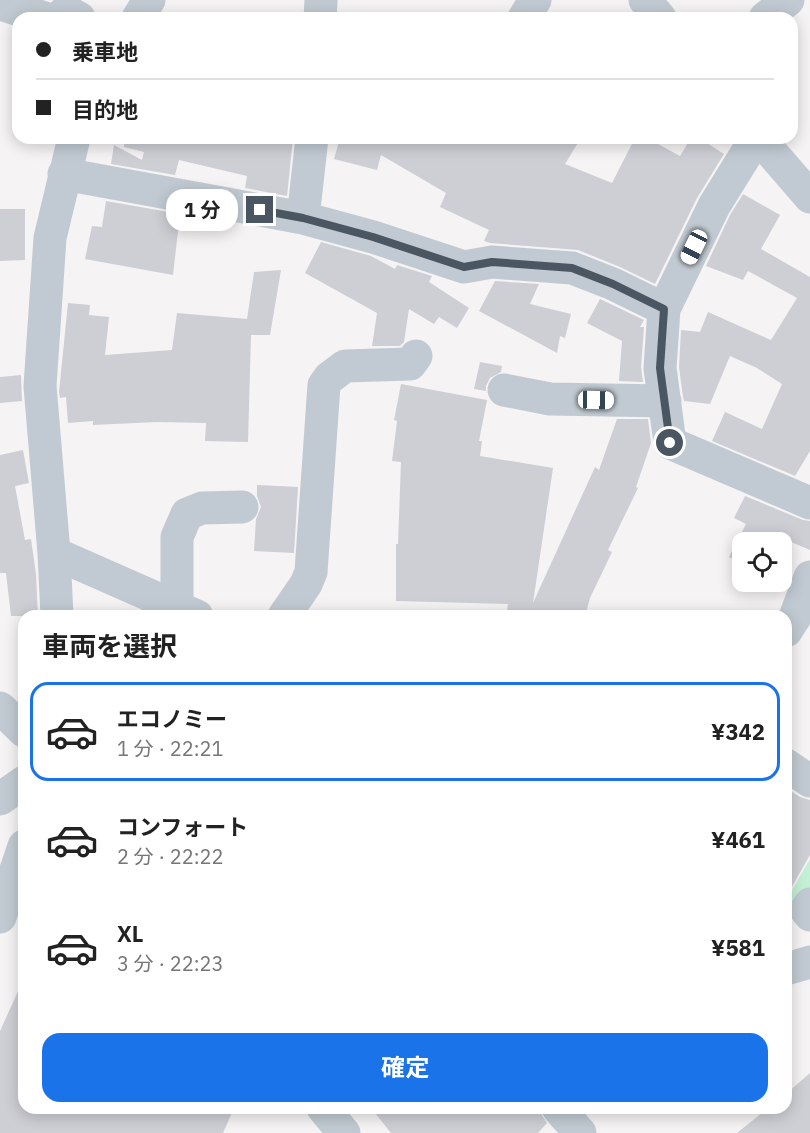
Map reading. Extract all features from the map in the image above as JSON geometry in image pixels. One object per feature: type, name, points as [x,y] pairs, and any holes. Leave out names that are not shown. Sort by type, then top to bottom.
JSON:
[{"type":"street","points":[[645,0],[655,12]]},
{"type":"street","points":[[773,12],[788,0]]},
{"type":"street","points":[[0,4],[26,12]]},
{"type":"street","points":[[57,610],[40,386],[50,237],[72,144]]},
{"type":"street","points":[[303,218],[311,144]]},
{"type":"street","points":[[754,144],[714,206],[664,309],[660,368],[670,443],[810,503]]},
{"type":"street","points":[[763,144],[810,197]]},
{"type":"street","points":[[64,174],[303,218],[373,237],[464,267],[492,262],[572,268],[613,284],[664,309]]},
{"type":"street","points":[[288,610],[306,584],[311,572],[324,386],[329,378],[345,366],[410,364],[416,356]]},
{"type":"street","points":[[504,390],[550,399],[665,400]]},
{"type":"street","points":[[187,610],[177,537],[187,514],[202,508],[242,507]]},
{"type":"street","points":[[54,553],[182,610]]},
{"type":"street","points":[[797,625],[810,577]]},
{"type":"street","points":[[0,708],[18,725]]},
{"type":"street","points":[[792,769],[810,781]]},
{"type":"street","points":[[0,799],[18,786]]},
{"type":"street","points":[[0,917],[18,864]]},
{"type":"street","points":[[810,904],[806,910],[810,915]]},
{"type":"street","points":[[792,967],[810,962]]},
{"type":"street","points":[[328,1114],[344,1133]]},
{"type":"street","points":[[563,1114],[580,1133]]},
{"type":"green space","points":[[810,859],[810,889],[792,920],[792,890]]},
{"type":"building","points":[[124,144],[292,144],[287,196],[245,188],[247,176],[179,160],[175,175],[111,164],[114,145],[142,160],[144,152],[124,147]]},
{"type":"building","points":[[338,144],[577,144],[565,164],[612,183],[632,144],[658,144],[680,156],[687,144],[708,144],[724,154],[697,198],[655,284],[578,250],[484,241],[489,230],[440,207],[446,193],[381,155],[377,170],[334,159]]},
{"type":"building","points":[[743,194],[780,215],[761,249],[810,277],[810,451],[795,476],[712,441],[725,412],[762,429],[782,384],[757,368],[730,356],[710,404],[684,401],[683,397],[679,367],[681,330],[700,332],[708,312],[771,340],[797,298],[748,271],[743,280],[706,266],[730,215]]},
{"type":"building","points":[[106,201],[180,214],[173,275],[85,259],[92,226],[102,227]]},
{"type":"building","points":[[0,209],[25,209],[25,260],[0,261]]},
{"type":"building","points":[[321,242],[371,256],[395,269],[397,265],[432,276],[429,282],[469,308],[457,328],[439,317],[434,324],[409,309],[404,342],[400,346],[372,346],[377,313],[305,273]]},
{"type":"building","points":[[281,270],[270,335],[251,335],[248,442],[205,441],[206,423],[157,422],[93,425],[93,421],[68,423],[66,397],[60,398],[59,392],[68,303],[90,305],[89,315],[109,317],[105,355],[172,350],[177,313],[247,319],[254,272]]},
{"type":"building","points":[[495,281],[539,284],[530,304],[571,314],[565,338],[560,336],[557,353],[479,311]]},
{"type":"building","points":[[600,299],[644,320],[640,327],[644,327],[641,367],[643,382],[619,381],[622,341],[587,323]]},
{"type":"building","points":[[480,362],[502,366],[501,372],[490,378],[486,391],[474,389]]},
{"type":"building","points":[[21,375],[22,401],[0,403],[0,377]]},
{"type":"building","points":[[401,384],[487,400],[479,441],[482,441],[480,456],[553,468],[533,603],[595,467],[599,470],[617,419],[648,419],[651,443],[636,487],[638,488],[608,550],[612,552],[587,610],[507,610],[508,604],[396,601],[396,544],[398,544],[401,462],[392,461],[397,421],[394,420]]},
{"type":"building","points":[[23,450],[29,483],[15,486],[25,540],[31,539],[38,610],[18,610],[18,616],[11,616],[6,573],[0,573],[0,455]]},
{"type":"building","points":[[257,485],[298,487],[294,553],[254,551],[256,519],[261,507],[257,496]]},
{"type":"building","points":[[745,496],[810,521],[810,550],[792,542],[792,532],[742,532],[746,524],[734,518]]},
{"type":"building","points":[[792,792],[810,800],[810,855],[792,886]]},
{"type":"building","points":[[18,991],[18,1114],[231,1114],[223,1133],[0,1133],[0,1031]]},
{"type":"building","points":[[810,1073],[810,1133],[737,1133],[761,1114],[792,1114],[792,1089]]},
{"type":"building","points":[[376,1114],[541,1114],[547,1123],[538,1133],[391,1133]]},
{"type":"route","points":[[260,210],[303,218],[373,237],[464,267],[492,262],[572,268],[613,284],[664,309],[660,368],[670,443]]}]
